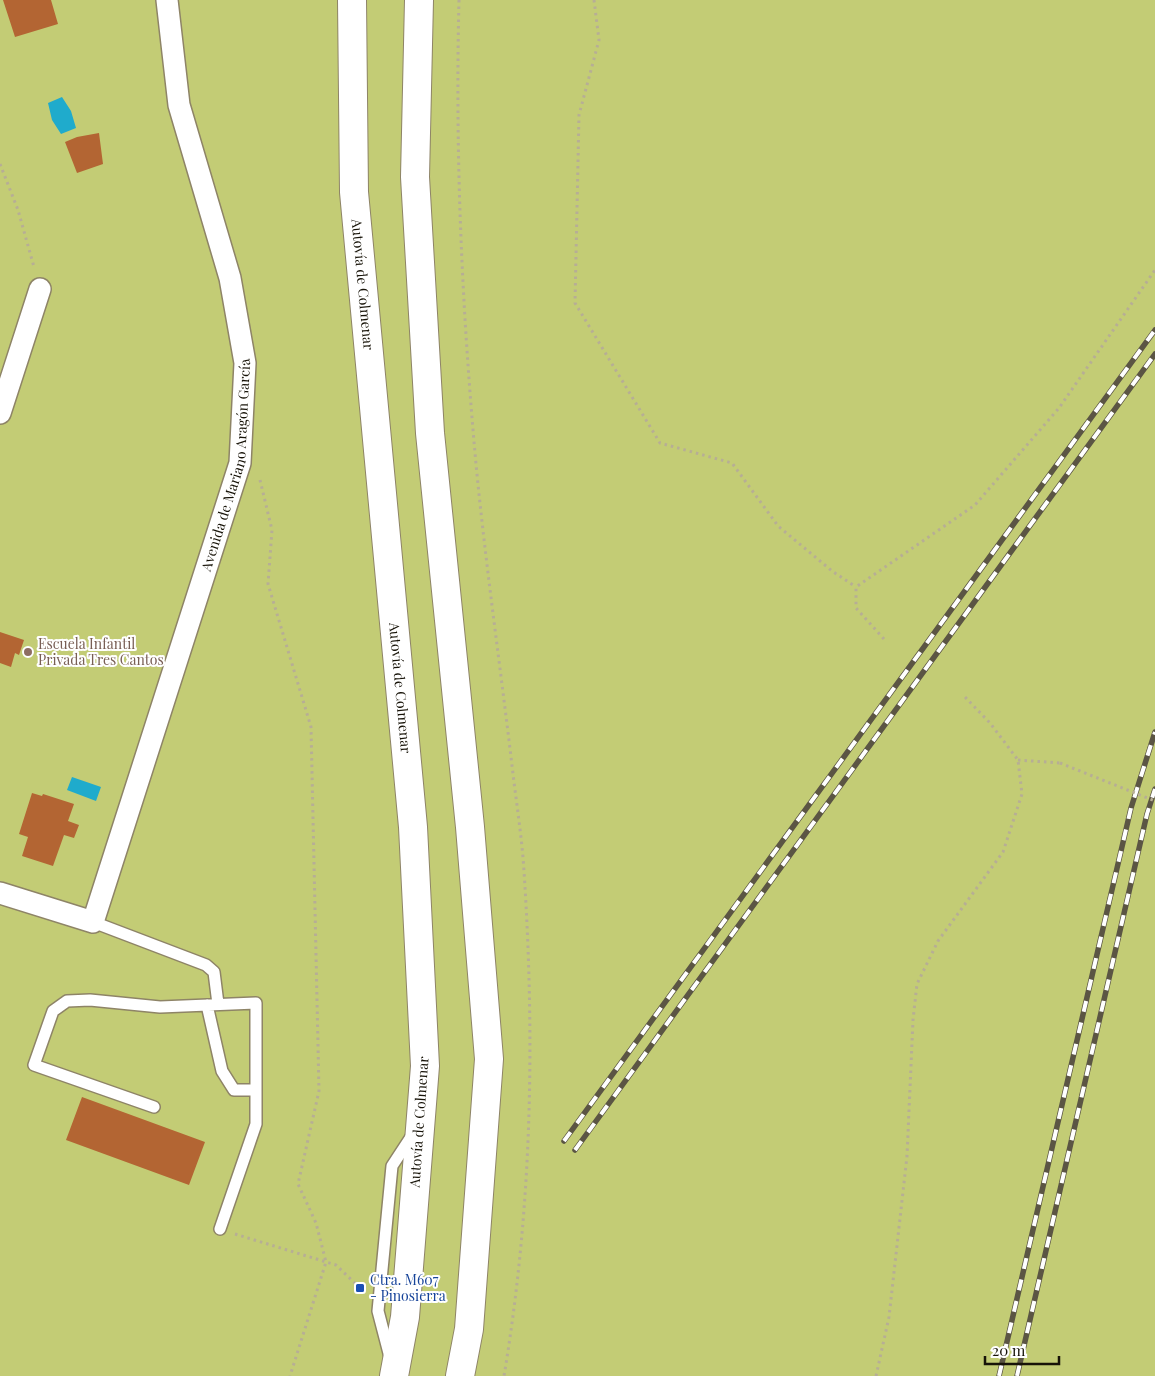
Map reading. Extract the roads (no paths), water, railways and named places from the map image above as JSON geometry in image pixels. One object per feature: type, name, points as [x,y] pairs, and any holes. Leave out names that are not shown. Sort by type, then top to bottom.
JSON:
[{"type":"highway","name":"Autovía de Colmenar","points":[[352,0],[354,192],[413,827],[425,1066],[405,1317],[394,1375]]},
{"type":"highway","points":[[419,0],[415,177],[430,433],[470,828],[489,1059],[469,1329],[460,1376]]},
{"type":"street","name":"Avenida de Mariano Aragón García","points":[[93,922],[240,463],[245,362],[230,278],[179,105],[166,0]]},
{"type":"street","points":[[0,413],[40,289]]},
{"type":"street","points":[[0,893],[93,922]]},
{"type":"lane","points":[[93,922],[206,965],[214,972],[212,1005],[222,1071],[234,1090],[256,1090]]},
{"type":"lane","points":[[154,1107],[34,1064],[42,1036],[53,1011],[68,1001],[90,1000],[160,1007],[256,1003],[256,1124],[220,1229]]},
{"type":"water","points":[[62,97],[71,111],[76,128],[61,134],[52,120],[48,103]]},
{"type":"water","points":[[72,777],[101,787],[96,801],[67,790]]},
{"type":"railway","points":[[564,1141],[1155,330]]},
{"type":"railway","points":[[575,1150],[1155,354]]},
{"type":"railway","points":[[999,1376],[1131,808],[1155,732]]},
{"type":"railway","points":[[1017,1376],[1147,814],[1155,789]]},
{"type":"place","name":"Escuela Infantil Privada Tres Cantos","points":[[28,652]]},
{"type":"place","name":"Ctra. M607 - Pinosierra","points":[[360,1288]]}]
